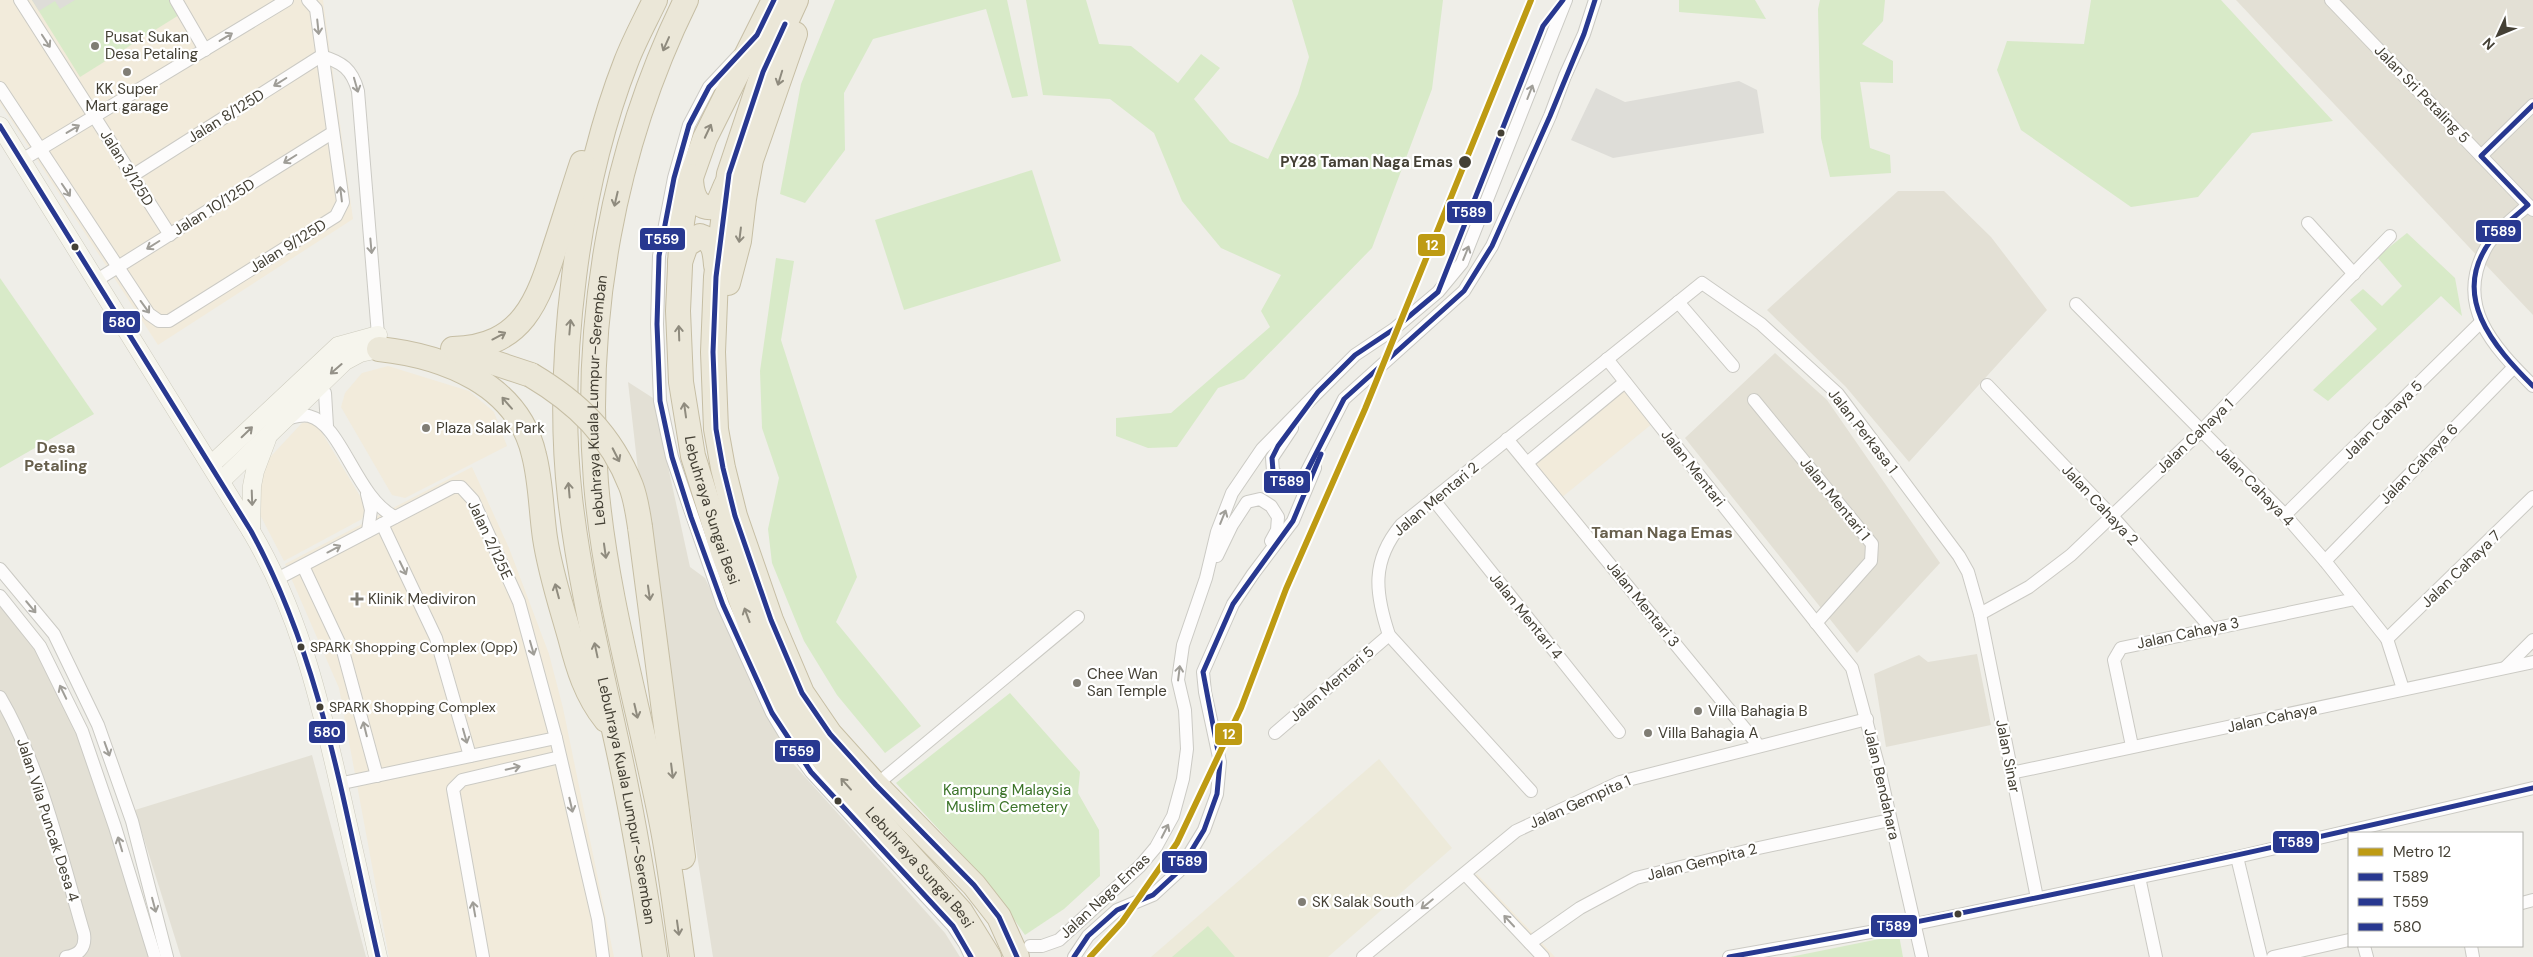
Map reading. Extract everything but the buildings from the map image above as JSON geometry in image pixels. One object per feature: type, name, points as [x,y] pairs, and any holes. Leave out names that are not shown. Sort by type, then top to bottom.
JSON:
[{"type":"highway","name":"Lebuhraya Kuala Lumpur–Seremban","points":[[655,0],[626,64],[599,151],[580,242],[569,337],[566,420],[570,497],[580,573],[615,732],[643,880],[655,957]]},
{"type":"highway","name":"Lebuhraya Kuala Lumpur–Seremban","points":[[682,957],[663,830],[627,673],[608,571],[596,483],[593,404],[600,294],[615,206],[627,154],[643,104],[660,58],[686,0]]},
{"type":"highway","name":"Lebuhraya Sungai Besi","points":[[774,0],[704,138],[691,176],[682,222],[679,264],[681,382],[694,456],[722,552],[764,661],[794,719],[829,766],[961,912],[989,957]]},
{"type":"highway","name":"Lebuhraya Sungai Besi","points":[[796,0],[763,72],[729,174],[716,277],[713,388],[716,429],[735,516],[771,620],[802,693],[830,734],[876,785],[974,885],[1000,917],[1032,951]]},
{"type":"highway","points":[[714,326],[739,241],[751,160],[787,53],[808,0]]},
{"type":"highway","points":[[453,349],[475,347],[495,339],[517,325],[531,309],[548,271],[590,136],[611,110]]},
{"type":"highway","points":[[691,176],[694,196],[703,206],[708,208],[717,206],[722,197],[729,174]]},
{"type":"highway","points":[[679,264],[689,241],[696,236],[704,237],[713,247],[716,277]]},
{"type":"highway","points":[[379,342],[398,336],[453,349],[531,375],[554,389],[591,419],[614,450],[632,487],[640,527],[683,863],[680,884],[673,900]]},
{"type":"highway","points":[[379,342],[478,378],[492,388],[519,418],[526,429],[535,456],[551,567],[582,681],[598,711],[615,732]]},
{"type":"street","name":"Jalan 3/125D","points":[[20,0],[170,235]]},
{"type":"street","points":[[176,0],[205,50]]},
{"type":"street","points":[[22,160],[287,0]]},
{"type":"street","name":"Jalan 9/125D","points":[[118,268],[149,314],[159,321],[169,321],[336,216],[343,202],[321,56],[316,9],[308,0]]},
{"type":"street","name":"Jalan Naga Emas","points":[[1032,951],[1059,940],[1140,866],[1156,848],[1173,816],[1183,779],[1187,749],[1185,710],[1178,680],[1183,645],[1206,578],[1217,532],[1232,493],[1262,449],[1318,392],[1355,355],[1394,330],[1438,292],[1462,262],[1513,138],[1566,0]]},
{"type":"street","name":"Jalan Naga Emas","points":[[1318,392],[1272,458],[1273,471],[1282,480],[1291,482],[1305,475],[1344,399],[1464,291],[1492,246],[1550,116],[1584,34],[1595,0]]},
{"type":"street","name":"Jalan Sri Petaling 5","points":[[2331,0],[2531,208]]},
{"type":"street","points":[[757,35],[709,87],[689,126],[674,178],[659,256],[657,324],[660,401],[672,457],[724,605],[768,705],[790,743],[812,772],[953,926],[971,957]]},
{"type":"street","points":[[321,56],[344,64],[351,71],[358,91],[379,342]]},
{"type":"street","name":"Jalan 8/125D","points":[[132,176],[321,56]]},
{"type":"street","points":[[0,88],[118,268]]},
{"type":"street","points":[[2481,156],[2533,105]]},
{"type":"street","points":[[0,126],[221,481],[251,531],[275,580],[302,640],[314,678],[378,957]]},
{"type":"street","name":"Jalan 10/125D","points":[[97,280],[332,133]]},
{"type":"street","points":[[2531,208],[2488,246],[2474,280],[2474,305],[2480,323],[2514,367],[2533,386]]},
{"type":"street","points":[[2308,223],[2354,274]]},
{"type":"street","name":"Jalan Cahaya 1","points":[[1980,614],[2036,582],[2070,556],[2201,431],[2390,236]]},
{"type":"street","name":"Jalan Mentari 2","points":[[1531,791],[1388,635],[1378,598],[1381,559],[1388,540],[1401,525],[1702,283]]},
{"type":"street","name":"Jalan Perkasa 1","points":[[1702,283],[1761,324],[1838,394],[1959,556],[1968,572],[1980,614]]},
{"type":"street","points":[[1678,302],[1733,366]]},
{"type":"street","name":"Jalan Cahaya 4","points":[[2076,304],[2285,515],[2325,561],[2388,639],[2403,689]]},
{"type":"street","name":"Jalan Cahaya 5","points":[[2285,515],[2480,323]]},
{"type":"street","points":[[221,481],[345,362],[379,342]]},
{"type":"street","points":[[211,465],[338,346],[379,342]]},
{"type":"street","name":"Jalan Mentari","points":[[1607,359],[1816,623]]},
{"type":"street","name":"Jalan Cahaya 6","points":[[2325,561],[2514,367]]},
{"type":"street","points":[[1527,463],[1625,382]]},
{"type":"street","name":"Jalan Cahaya 2","points":[[1987,385],[2112,516],[2211,628]]},
{"type":"street","points":[[324,393],[327,426],[367,494],[395,518]]},
{"type":"street","name":"Jalan Naga Emas","points":[[1074,957],[1088,936],[1117,910],[1153,895],[1178,871],[1204,830],[1217,794],[1220,762],[1205,692],[1203,672],[1233,604],[1253,574],[1293,522],[1344,399]]},
{"type":"street","name":"Jalan Mentari 1","points":[[1754,400],[1872,544],[1871,561],[1816,623]]},
{"type":"street","points":[[284,419],[309,416],[327,426]]},
{"type":"street","points":[[251,531],[252,486],[255,471],[269,434]]},
{"type":"street","name":"Jalan Mentari 3","points":[[1508,439],[1759,746]]},
{"type":"street","name":"Jalan 2/125E","points":[[275,580],[453,487],[461,487],[468,492],[488,531],[519,602],[556,738],[598,919],[603,957]]},
{"type":"street","points":[[367,494],[371,510],[368,531]]},
{"type":"street","name":"Jalan Cahaya 7","points":[[2388,639],[2533,497]]},
{"type":"street","name":"Jalan Naga Emas","points":[[1206,578],[1232,525],[1247,502],[1260,499],[1271,506],[1278,517],[1277,530],[1253,574]]},
{"type":"street","name":"Jalan Mentari 4","points":[[1433,499],[1619,732]]},
{"type":"street","points":[[382,524],[436,638],[470,756]]},
{"type":"street","points":[[303,566],[343,651],[377,776]]},
{"type":"street","points":[[0,569],[54,634],[98,724],[132,821],[167,957]]},
{"type":"street","points":[[0,596],[40,646],[82,731],[115,826],[155,957]]},
{"type":"street","name":"Jalan Cahaya 3","points":[[2132,746],[2114,660],[2117,652],[2127,646],[2355,599]]},
{"type":"street","name":"Jalan Sinar","points":[[1980,614],[2037,898]]},
{"type":"street","points":[[876,785],[1078,617]]},
{"type":"street","name":"Jalan Bendahara","points":[[1816,623],[1852,668],[1867,719],[1922,957]]},
{"type":"street","name":"Jalan Mentari 5","points":[[1275,733],[1388,635]]},
{"type":"street","points":[[2506,667],[2533,640]]},
{"type":"street","name":"Jalan Cahaya","points":[[2011,773],[2132,746],[2265,721],[2403,689],[2533,662]]},
{"type":"street","name":"Jalan Vila Puncak Desa 4","points":[[0,697],[19,729],[50,820],[84,934],[84,946],[76,955],[66,957]]},
{"type":"street","name":"Jalan Gempita 1","points":[[1363,957],[1516,831],[1596,792],[1620,782],[1867,719]]},
{"type":"street","points":[[338,784],[556,738]]},
{"type":"street","points":[[483,957],[453,793],[454,785],[462,780],[560,757]]},
{"type":"street","points":[[1729,957],[1915,924],[2237,857],[2533,788]]},
{"type":"street","name":"Jalan Gempita 2","points":[[1530,943],[1580,908],[1636,878],[1754,849],[1890,820]]},
{"type":"street","points":[[2237,857],[2261,957]]},
{"type":"street","points":[[1465,874],[1542,957]]},
{"type":"street","points":[[2139,877],[2156,957]]},
{"type":"street","points":[[1066,957],[1088,936]]},
{"type":"street","points":[[2273,957],[2348,940]]},
{"type":"shaded area","points":[[0,0],[323,0],[353,219],[158,345],[0,103]]},
{"type":"shaded area","points":[[32,0],[75,0],[60,9],[55,1],[39,11]]},
{"type":"shaded area","points":[[2236,0],[2533,0],[2533,315]]},
{"type":"shaded area","points":[[1739,81],[1757,90],[1764,133],[1613,158],[1571,140],[1596,88],[1625,102]]},
{"type":"shaded area","points":[[1898,191],[1944,191],[1991,237],[2047,310],[1909,462],[1846,387],[1767,310]]},
{"type":"shaded area","points":[[1775,353],[1827,400],[1940,563],[1857,653],[1685,438]]},
{"type":"shaded area","name":"Plaza Salak Park","points":[[388,366],[469,391],[494,412],[507,446],[405,498],[392,495],[341,407],[345,393],[362,373]]},
{"type":"shaded area","points":[[628,382],[653,398],[690,567],[705,578],[789,759],[945,933],[960,957],[713,957],[641,497]]},
{"type":"shaded area","points":[[1625,388],[1653,423],[1561,498],[1533,464]]},
{"type":"shaded area","points":[[312,422],[318,426],[366,506],[362,519],[284,561],[257,509],[260,468],[302,423]]},
{"type":"shaded area","points":[[472,467],[509,548],[549,654],[563,708],[614,957],[389,957],[339,688],[285,564]]},
{"type":"shaded area","points":[[0,607],[38,652],[78,731],[150,957],[0,957]]},
{"type":"shaded area","points":[[1977,654],[1991,725],[1886,747],[1874,674],[1919,655],[1928,662]]},
{"type":"shaded area","points":[[312,755],[366,957],[181,957],[135,810]]},
{"type":"shaded area","name":"SK Salak South","points":[[1379,759],[1452,848],[1328,957],[1151,957]]},
{"type":"shaded area","points":[[1477,874],[1555,957],[1535,957],[1466,884]]},
{"type":"green space","name":"Pusat Sukan Desa Petaling","points":[[32,0],[170,0],[179,15],[80,77]]},
{"type":"green space","points":[[835,0],[1007,0],[1028,96],[1012,98],[986,9],[873,39],[844,93],[845,150],[805,203],[780,194],[801,84]]},
{"type":"green space","points":[[1026,0],[1086,0],[1099,44],[1131,46],[1178,83],[1201,54],[1220,68],[1194,99],[1230,142],[1268,159],[1298,94],[1309,57],[1292,0],[1443,0],[1432,89],[1372,248],[1244,379],[1218,388],[1177,447],[1148,448],[1116,436],[1116,418],[1171,413],[1270,327],[1261,311],[1281,275],[1221,248],[1182,201],[1154,133],[1110,99],[1043,95]]},
{"type":"green space","points":[[1679,0],[1755,0],[1766,19],[1679,12]]},
{"type":"green space","points":[[1820,0],[1885,0],[1883,21],[1862,44],[1893,61],[1893,83],[1860,82],[1870,148],[1890,155],[1891,173],[1830,177],[1821,138],[1818,9]]},
{"type":"green space","points":[[2091,0],[2221,0],[2333,121],[2252,133],[2198,197],[2131,207],[2021,130],[1997,70],[2007,41],[2084,44]]},
{"type":"green space","points":[[1032,170],[1061,261],[904,310],[875,220]]},
{"type":"green space","points":[[2407,233],[2455,278],[2462,316],[2441,296],[2328,401],[2313,390],[2377,329],[2350,300],[2363,289],[2382,306],[2402,286],[2377,257]]},
{"type":"green space","points":[[776,258],[794,261],[781,340],[857,577],[836,622],[921,726],[885,753],[837,695],[804,641],[772,563],[768,529],[779,478],[762,428],[760,371]]},
{"type":"green space","points":[[0,278],[94,414],[0,468]]},
{"type":"green space","name":"Kampung Malaysia Muslim Cemetery","points":[[1010,693],[1080,772],[1078,793],[1099,830],[1100,876],[1064,909],[1025,935],[990,885],[896,783]]},
{"type":"green space","points":[[1208,926],[1235,957],[1172,957]]},
{"type":"green space","points":[[1899,935],[1903,957],[1790,957]]},
{"type":"metro line","name":"12","points":[[1090,957],[1122,922],[1177,843],[1241,708],[1286,589],[1365,409],[1531,0]]},
{"type":"transit line","name":"T559","points":[[774,0],[757,35],[709,87],[689,125],[674,178],[659,256],[657,324],[660,401],[672,457],[691,517],[723,605],[772,713],[811,772],[953,926],[971,957]]},
{"type":"transit line","name":"T589","points":[[1563,0],[1543,26],[1438,292],[1394,329],[1355,355],[1318,392],[1278,446],[1272,458],[1273,471],[1282,480],[1291,483],[1305,475],[1344,399],[1464,291],[1492,246],[1550,116],[1584,34],[1595,0]]},
{"type":"transit line","name":"T559","points":[[785,24],[763,72],[729,174],[716,277],[713,352],[716,429],[723,468],[735,516],[771,620],[802,693],[830,734],[876,785],[974,885],[999,917],[1017,957]]},
{"type":"transit line","name":"T589","points":[[2533,105],[2481,156],[2528,205],[2492,239],[2480,260],[2474,280],[2475,300],[2481,319],[2491,337],[2518,371],[2533,386]]},
{"type":"transit line","name":"580","points":[[0,126],[251,531],[276,581],[297,633],[329,739],[378,957]]},
{"type":"transit line","name":"T589","points":[[1074,957],[1088,936],[1117,910],[1153,895],[1179,871],[1204,830],[1217,794],[1220,762],[1203,672],[1233,604],[1293,521],[1321,454]]},
{"type":"transit line","name":"T589","points":[[1729,957],[1830,939],[2132,878],[2533,788]]},
{"type":"place","name":"Pusat Sukan Desa Petaling","points":[[95,46]]},
{"type":"place","name":"KK Super Mart garage","points":[[127,72]]},
{"type":"place","name":"PY28 Taman Naga Emas","points":[[1465,162]]},
{"type":"place","name":"Plaza Salak Park","points":[[426,428]]},
{"type":"place","name":"Klinik Mediviron","points":[[357,599]]},
{"type":"place","name":"SPARK Shopping Complex (Opp)","points":[[301,647]]},
{"type":"place","name":"Chee Wan San Temple","points":[[1077,683]]},
{"type":"place","name":"SPARK Shopping Complex","points":[[320,707]]},
{"type":"place","name":"Villa Bahagia B","points":[[1698,711]]},
{"type":"place","name":"Villa Bahagia A","points":[[1648,733]]},
{"type":"place","name":"SK Salak South","points":[[1302,902]]},
{"type":"district","name":"Desa Petaling","points":[[56,456]]},
{"type":"district","name":"Taman Naga Emas","points":[[1662,532]]}]
